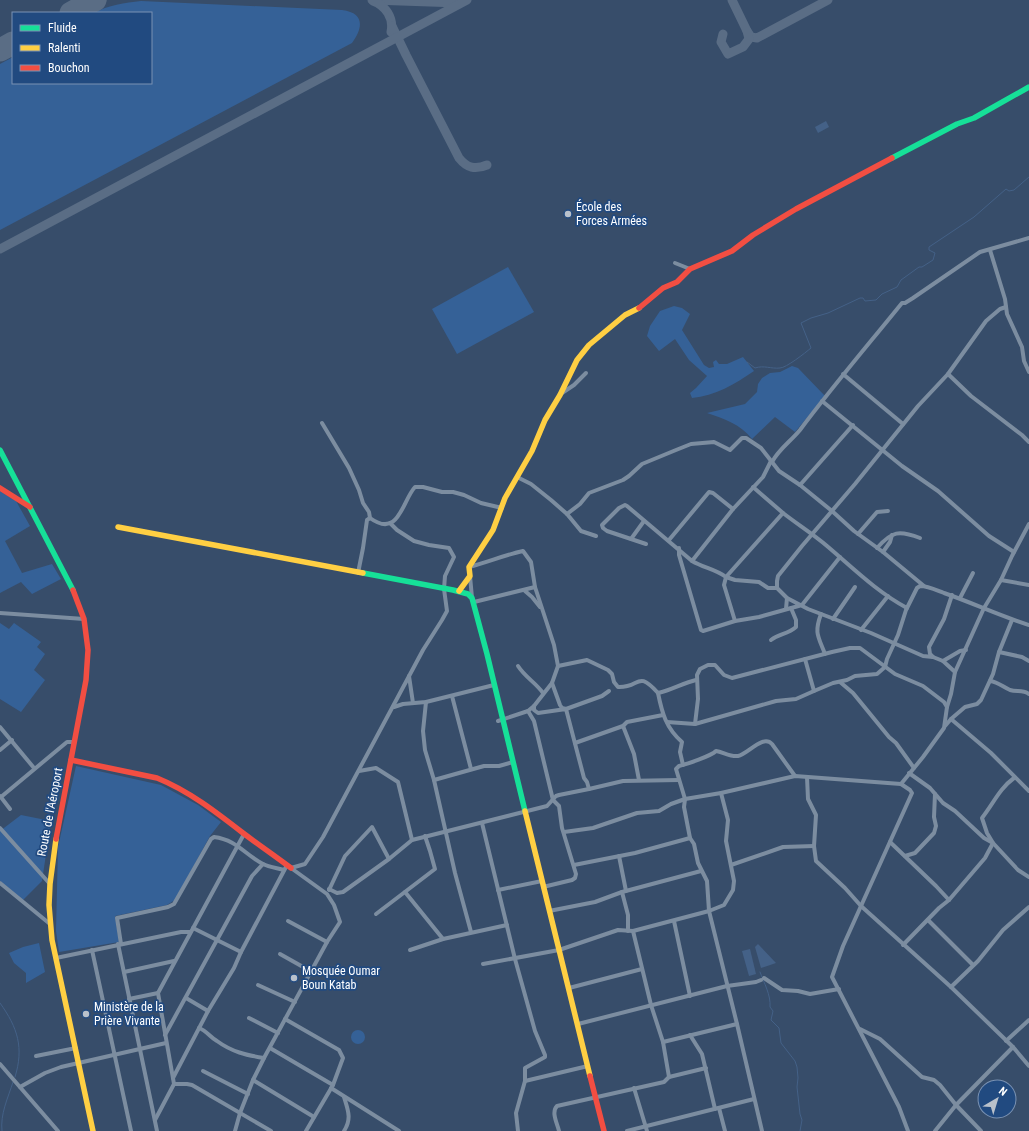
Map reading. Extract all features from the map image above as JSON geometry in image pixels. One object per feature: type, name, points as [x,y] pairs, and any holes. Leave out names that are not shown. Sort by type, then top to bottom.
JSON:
[{"type":"street","points":[[604,1131],[542,884],[526,812],[500,720],[494,685],[473,600],[469,567],[493,530],[505,498],[532,451],[545,420],[560,395],[577,360],[589,345],[625,315],[640,307],[663,288],[677,282],[690,269],[732,251],[753,235],[796,209],[957,124],[974,118],[1029,87]]},
{"type":"street","points":[[692,561],[733,509],[762,477],[775,456],[798,432],[822,400],[902,302],[905,303],[913,298],[980,252],[1029,238]]},
{"type":"street","points":[[990,250],[1005,300],[1007,314],[1012,328],[1022,347],[1024,361],[1029,372]]},
{"type":"street","points":[[675,263],[690,269]]},
{"type":"street","points":[[955,672],[943,661],[933,657],[923,656],[787,598],[777,588],[776,581],[784,568],[903,424],[931,391],[948,374],[986,321],[1000,309],[1006,308]]},
{"type":"street","points":[[560,395],[574,385],[586,372]]},
{"type":"street","points":[[843,374],[903,424]]},
{"type":"street","points":[[948,374],[971,396],[1029,442]]},
{"type":"street","points":[[822,400],[902,466],[938,491],[989,536],[1014,552]]},
{"type":"street","points":[[322,423],[349,468],[360,490],[363,503],[369,512],[370,518],[377,523],[390,523],[403,510],[415,487],[424,487],[442,492],[459,493],[481,503],[502,508]]},
{"type":"street","points":[[800,485],[853,425]]},
{"type":"street","points":[[567,514],[580,504],[589,494],[623,480],[642,464],[691,444],[717,442],[730,450],[739,439],[746,438],[761,448],[779,471],[800,485],[858,534],[884,552],[924,586],[952,595],[1012,620],[1029,625]]},
{"type":"street","name":"Route de l'Aéroport","points":[[0,450],[71,583],[84,619],[88,650],[86,680],[55,844],[50,884],[50,924],[93,1131]]},
{"type":"street","points":[[518,477],[535,487],[567,514],[581,531],[596,536]]},
{"type":"street","points":[[753,487],[783,513],[813,534],[866,580],[907,608]]},
{"type":"street","name":"Route de l'Aéroport","points":[[0,488],[30,508]]},
{"type":"street","points":[[669,540],[710,492],[733,509]]},
{"type":"street","points":[[646,544],[607,531],[602,525],[619,508],[627,506],[699,566],[718,571],[726,577],[735,580],[758,582],[768,588],[777,588]]},
{"type":"street","points":[[858,534],[877,512],[888,511]]},
{"type":"street","points":[[735,621],[724,584],[726,577],[783,513]]},
{"type":"street","points":[[358,572],[367,520],[370,518]]},
{"type":"street","points":[[631,539],[644,521]]},
{"type":"street","points":[[173,1078],[208,1011],[234,968],[284,870],[289,866],[305,864],[323,837],[409,676],[447,611],[444,589],[446,571],[454,557],[452,551],[449,548],[414,541],[397,530],[390,523]]},
{"type":"street","points":[[944,728],[946,707],[951,694],[955,672],[984,608],[1001,580],[1029,524]]},
{"type":"street","points":[[118,527],[459,592],[468,594],[473,600]]},
{"type":"street","points":[[877,548],[884,540],[899,532],[920,538]]},
{"type":"street","points":[[884,552],[892,535]]},
{"type":"street","points":[[679,548],[679,555],[701,630],[703,631],[735,621],[759,618],[802,605],[840,558]]},
{"type":"street","points":[[469,567],[494,560],[504,555],[523,551],[531,562],[535,587],[554,645],[558,666],[552,683],[534,706],[528,711],[500,720]]},
{"type":"street","points":[[960,598],[973,573]]},
{"type":"street","points":[[459,592],[470,576]]},
{"type":"street","points":[[1001,580],[1029,585]]},
{"type":"street","points":[[667,722],[696,724],[776,701],[796,699],[855,676],[877,674],[885,667],[907,608],[917,588],[924,586]]},
{"type":"street","points":[[473,600],[525,591],[535,587]]},
{"type":"street","points":[[834,619],[855,587]]},
{"type":"street","points":[[525,591],[542,608]]},
{"type":"street","points":[[933,657],[930,654],[929,648],[944,619],[952,595]]},
{"type":"street","points":[[861,630],[888,596]]},
{"type":"street","points":[[771,640],[791,631],[796,627],[796,620],[788,609],[787,598]]},
{"type":"street","points":[[0,613],[84,619]]},
{"type":"street","points":[[822,614],[817,625],[816,633],[825,654]]},
{"type":"street","points":[[901,784],[951,719],[965,707],[977,704],[981,700],[998,661],[999,652],[1012,620]]},
{"type":"street","points":[[696,724],[698,698],[696,680],[698,672],[708,665],[715,665],[724,675],[732,678],[850,648],[860,648],[895,674],[920,684],[944,702],[946,707]]},
{"type":"street","points":[[943,661],[960,651],[966,650]]},
{"type":"street","points":[[999,652],[1022,657],[1029,661]]},
{"type":"street","points":[[805,659],[814,691]]},
{"type":"street","points":[[558,666],[587,660],[608,670],[612,674],[614,682],[618,687],[624,687],[642,680],[648,682],[658,693],[663,715],[674,736],[682,742],[680,752],[682,765]]},
{"type":"street","points":[[518,666],[523,674],[539,686],[544,693]]},
{"type":"street","points":[[409,676],[414,703]]},
{"type":"street","points":[[658,693],[696,680]]},
{"type":"street","points":[[990,681],[997,682],[1012,690],[1029,694]]},
{"type":"street","points":[[840,682],[853,693],[889,737],[896,743],[914,768]]},
{"type":"street","points":[[552,683],[560,705],[562,708],[566,709],[584,778],[589,789]]},
{"type":"street","points":[[393,707],[402,704],[426,702],[494,685]]},
{"type":"street","points":[[534,706],[534,710],[538,713],[566,709],[602,696],[609,691]]},
{"type":"street","points":[[452,696],[471,770]]},
{"type":"street","points":[[426,702],[423,730],[425,750],[434,780],[455,873],[471,932]]},
{"type":"street","points":[[498,890],[572,880],[575,878],[576,874],[564,832],[559,806],[553,800],[534,721],[528,711]]},
{"type":"street","points":[[575,743],[623,726],[627,722],[663,715]]},
{"type":"street","points":[[951,719],[991,753],[1014,778],[1029,791]]},
{"type":"street","points":[[623,726],[634,754],[639,780]]},
{"type":"street","points":[[0,727],[34,768]]},
{"type":"street","points":[[0,750],[12,740]]},
{"type":"street","points":[[762,1131],[709,911],[707,881],[701,871],[694,844],[690,838],[684,807],[685,799],[676,770],[679,766],[712,754],[716,751],[727,755],[737,756],[766,741],[770,741],[795,776]]},
{"type":"street","points":[[10,809],[0,797],[66,742],[74,742]]},
{"type":"street","points":[[71,760],[158,778],[169,782],[206,805],[289,866],[328,891],[337,893],[343,892],[389,859],[412,840],[547,806],[556,796],[559,795],[623,781],[679,780]]},
{"type":"street","points":[[434,780],[471,770],[513,762]]},
{"type":"street","points":[[359,771],[376,768],[398,782],[412,840]]},
{"type":"street","points":[[909,774],[930,788],[966,820],[972,828],[993,843],[1018,870],[1029,878]]},
{"type":"street","points":[[564,832],[593,828],[637,813],[659,811],[671,804],[685,799],[721,793],[795,776],[901,784],[910,790],[912,793],[843,946],[832,977],[899,1107],[908,1131]]},
{"type":"street","points":[[807,777],[808,799],[816,815],[814,846],[816,861],[845,888],[861,906],[951,987],[1013,1047],[1029,1066]]},
{"type":"street","points":[[993,843],[987,833],[982,818],[992,805],[999,792],[1014,778]]},
{"type":"street","points":[[483,964],[559,950],[618,930],[633,931],[709,911],[724,905],[733,890],[734,881],[726,841],[728,820],[721,793]]},
{"type":"street","points":[[905,856],[915,853],[934,833],[936,826],[934,817],[935,794]]},
{"type":"street","points":[[482,823],[515,958],[535,1030],[545,1054],[545,1057],[541,1060],[525,1067],[525,1081],[516,1113],[518,1131]]},
{"type":"street","points":[[235,1131],[240,1113],[253,1080],[264,1058],[340,922],[328,891],[345,856],[372,827],[389,859]]},
{"type":"street","points":[[0,828],[50,884]]},
{"type":"street","points":[[155,1120],[174,1084],[158,993],[244,834]]},
{"type":"street","points":[[376,914],[435,869],[425,836]]},
{"type":"street","points":[[157,1131],[129,999],[116,918],[168,907],[174,904],[211,839],[214,837],[238,845],[263,864],[284,870]]},
{"type":"street","points":[[574,865],[618,856],[690,838]]},
{"type":"street","points":[[890,842],[949,900]]},
{"type":"street","points":[[903,945],[939,908],[949,900],[985,858],[993,843]]},
{"type":"street","points":[[731,866],[784,847],[814,846]]},
{"type":"street","points":[[618,856],[628,915],[628,931]]},
{"type":"street","points":[[165,1035],[252,876],[263,864]]},
{"type":"street","points":[[549,911],[594,902],[624,891],[701,871]]},
{"type":"street","points":[[0,883],[50,924]]},
{"type":"street","points":[[405,892],[443,939]]},
{"type":"street","points":[[951,987],[973,965],[1003,930],[1029,907]]},
{"type":"street","points":[[674,920],[690,996]]},
{"type":"street","points":[[928,920],[973,965]]},
{"type":"street","points":[[288,921],[328,942]]},
{"type":"street","points":[[410,950],[443,939],[507,925]]},
{"type":"street","points":[[56,958],[191,930],[217,940],[241,952]]},
{"type":"street","points":[[633,931],[651,1005],[663,1042],[669,1077]]},
{"type":"street","points":[[92,950],[131,1131]]},
{"type":"street","points":[[280,954],[312,972]]},
{"type":"street","points":[[124,972],[174,961]]},
{"type":"street","points":[[569,988],[642,969]]},
{"type":"street","points":[[578,1024],[727,986],[742,985],[762,979],[782,990],[798,991],[810,994],[838,989]]},
{"type":"street","points":[[258,985],[295,1002]]},
{"type":"street","points":[[129,999],[158,993]]},
{"type":"street","points":[[186,998],[208,1011]]},
{"type":"street","points":[[249,1018],[278,1033]]},
{"type":"street","points":[[285,1018],[339,1050],[343,1058],[332,1087],[306,1131]]},
{"type":"street","points":[[1006,1041],[1029,1020]]},
{"type":"street","points":[[663,1042],[737,1024]]},
{"type":"street","points":[[200,1028],[209,1033],[216,1041],[240,1054],[264,1058]]},
{"type":"street","points":[[859,1029],[880,1039],[922,1078],[934,1080],[982,1131]]},
{"type":"street","points":[[690,1035],[702,1054],[724,1131]]},
{"type":"street","points":[[20,1087],[46,1073],[78,1063],[166,1043]]},
{"type":"street","points":[[935,1131],[956,1105],[1013,1047]]},
{"type":"street","points":[[36,1056],[76,1048]]},
{"type":"street","points":[[270,1048],[332,1087],[391,1129],[399,1131]]},
{"type":"street","points":[[0,1064],[58,1131]]},
{"type":"street","points":[[525,1081],[588,1066]]},
{"type":"street","points":[[559,1131],[554,1112],[554,1108],[557,1106],[664,1082],[669,1077],[706,1068]]},
{"type":"street","points":[[202,1071],[248,1094]]},
{"type":"street","points":[[253,1080],[314,1117]]},
{"type":"street","points":[[174,1084],[192,1085],[271,1131]]},
{"type":"street","points":[[634,1088],[647,1131]]},
{"type":"street","points":[[344,1097],[349,1117],[349,1122],[344,1131]]},
{"type":"street","points":[[627,1131],[754,1099]]},
{"type":"shaded area","points":[[141,1],[342,10],[355,14],[360,22],[360,27],[352,43],[0,230],[0,64],[12,58],[12,84],[152,84],[152,12],[96,12],[111,6]]},
{"type":"shaded area","points":[[826,121],[829,127],[818,133],[815,127]]},
{"type":"shaded area","points":[[508,267],[534,312],[457,354],[432,309]]},
{"type":"shaded area","points":[[674,306],[682,308],[690,314],[682,330],[704,365],[709,368],[714,367],[713,362],[716,360],[719,364],[727,364],[743,357],[754,371],[724,389],[709,395],[692,398],[690,393],[707,376],[689,360],[675,339],[659,351],[647,336],[650,326],[660,311]]},
{"type":"shaded area","points":[[792,366],[798,368],[825,396],[795,432],[775,417],[752,439],[737,426],[707,413],[745,404],[757,392],[758,384],[762,378],[770,373],[780,372]]},
{"type":"shaded area","points":[[0,491],[16,501],[30,526],[5,541],[22,573],[52,564],[61,579],[32,594],[21,582],[0,593]]},
{"type":"shaded area","points":[[0,623],[9,629],[14,623],[41,642],[37,647],[45,654],[34,670],[45,680],[21,712],[0,699]]},
{"type":"shaded area","points":[[76,766],[161,785],[198,805],[221,822],[210,836],[175,900],[167,905],[115,916],[119,942],[59,952],[56,931],[58,847]]},
{"type":"shaded area","points":[[21,815],[51,821],[42,881],[23,900],[0,881],[0,831]]},
{"type":"shaded area","points":[[39,943],[45,972],[26,983],[26,973],[14,963],[9,953],[23,947]]},
{"type":"shaded area","points":[[758,944],[776,963],[761,968],[755,947]]},
{"type":"shaded area","points":[[750,949],[756,974],[749,976],[742,951]]},
{"type":"shaded area","points":[[355,1030],[361,1030],[365,1034],[365,1040],[361,1044],[355,1044],[351,1040],[351,1034]]},
{"type":"waterway","points":[[747,362],[755,368],[780,368],[791,363],[811,348],[801,323],[811,318],[828,313],[860,298],[863,298],[865,301],[876,300],[882,294],[897,287],[901,280],[919,267],[922,267],[933,260],[935,253],[929,250],[929,247],[974,217],[1006,189],[1009,191],[1014,190],[1029,177]]},
{"type":"waterway","points":[[760,972],[768,994],[770,1007],[773,1011],[771,1020],[779,1028],[781,1043],[795,1061],[797,1067],[797,1087],[802,1120],[800,1131]]},
{"type":"waterway","points":[[0,1003],[11,1021],[18,1038],[19,1057],[15,1077]]},
{"type":"waterway","points":[[2,1131],[3,1112],[13,1082]]},
{"type":"taxiway","points":[[80,8],[102,0]]},
{"type":"taxiway","points":[[372,0],[459,3]]},
{"type":"taxiway","points":[[0,249],[467,0]]},
{"type":"taxiway","points":[[723,34],[721,42],[728,54],[743,47],[749,39],[747,31],[732,0]]},
{"type":"taxiway","points":[[747,31],[751,37],[757,38],[828,0]]},
{"type":"taxiway","points":[[373,1],[382,6],[388,13],[392,27],[391,32]]},
{"type":"taxiway","points":[[392,26],[459,158],[468,166],[475,168],[487,165]]},
{"type":"runway","points":[[73,12],[95,0]]},
{"type":"runway","points":[[0,50],[12,44]]},
{"type":"traffic: fast","points":[[892,158],[957,124],[974,118],[1029,87]]},
{"type":"traffic: fast","points":[[0,450],[73,590]]},
{"type":"traffic: fast","points":[[363,573],[453,590],[468,594],[472,598],[525,811]]},
{"type":"traffic: slow","points":[[459,591],[470,576],[469,567],[493,530],[505,498],[532,451],[545,420],[560,395],[577,360],[589,345],[625,315],[639,308]]},
{"type":"traffic: slow","points":[[118,527],[363,573]]},
{"type":"traffic: slow","points":[[525,811],[590,1076]]},
{"type":"traffic: slow","points":[[56,839],[50,884],[49,905],[52,940],[93,1131]]},
{"type":"traffic: jam","points":[[639,308],[663,288],[677,282],[690,269],[732,251],[753,235],[796,209],[892,158]]},
{"type":"traffic: jam","points":[[0,488],[30,507]]},
{"type":"traffic: jam","points":[[56,839],[86,680],[88,650],[84,619],[73,590]]},
{"type":"traffic: jam","points":[[71,760],[157,778],[169,783],[202,802],[291,868]]},
{"type":"traffic: jam","points":[[590,1076],[604,1131]]},
{"type":"place","name":"École des Forces Armées","points":[[568,214]]},
{"type":"place","name":"Mosquée Oumar Boun Katab","points":[[294,978]]},
{"type":"place","name":"Ministère de la Prière Vivante","points":[[86,1014]]}]
